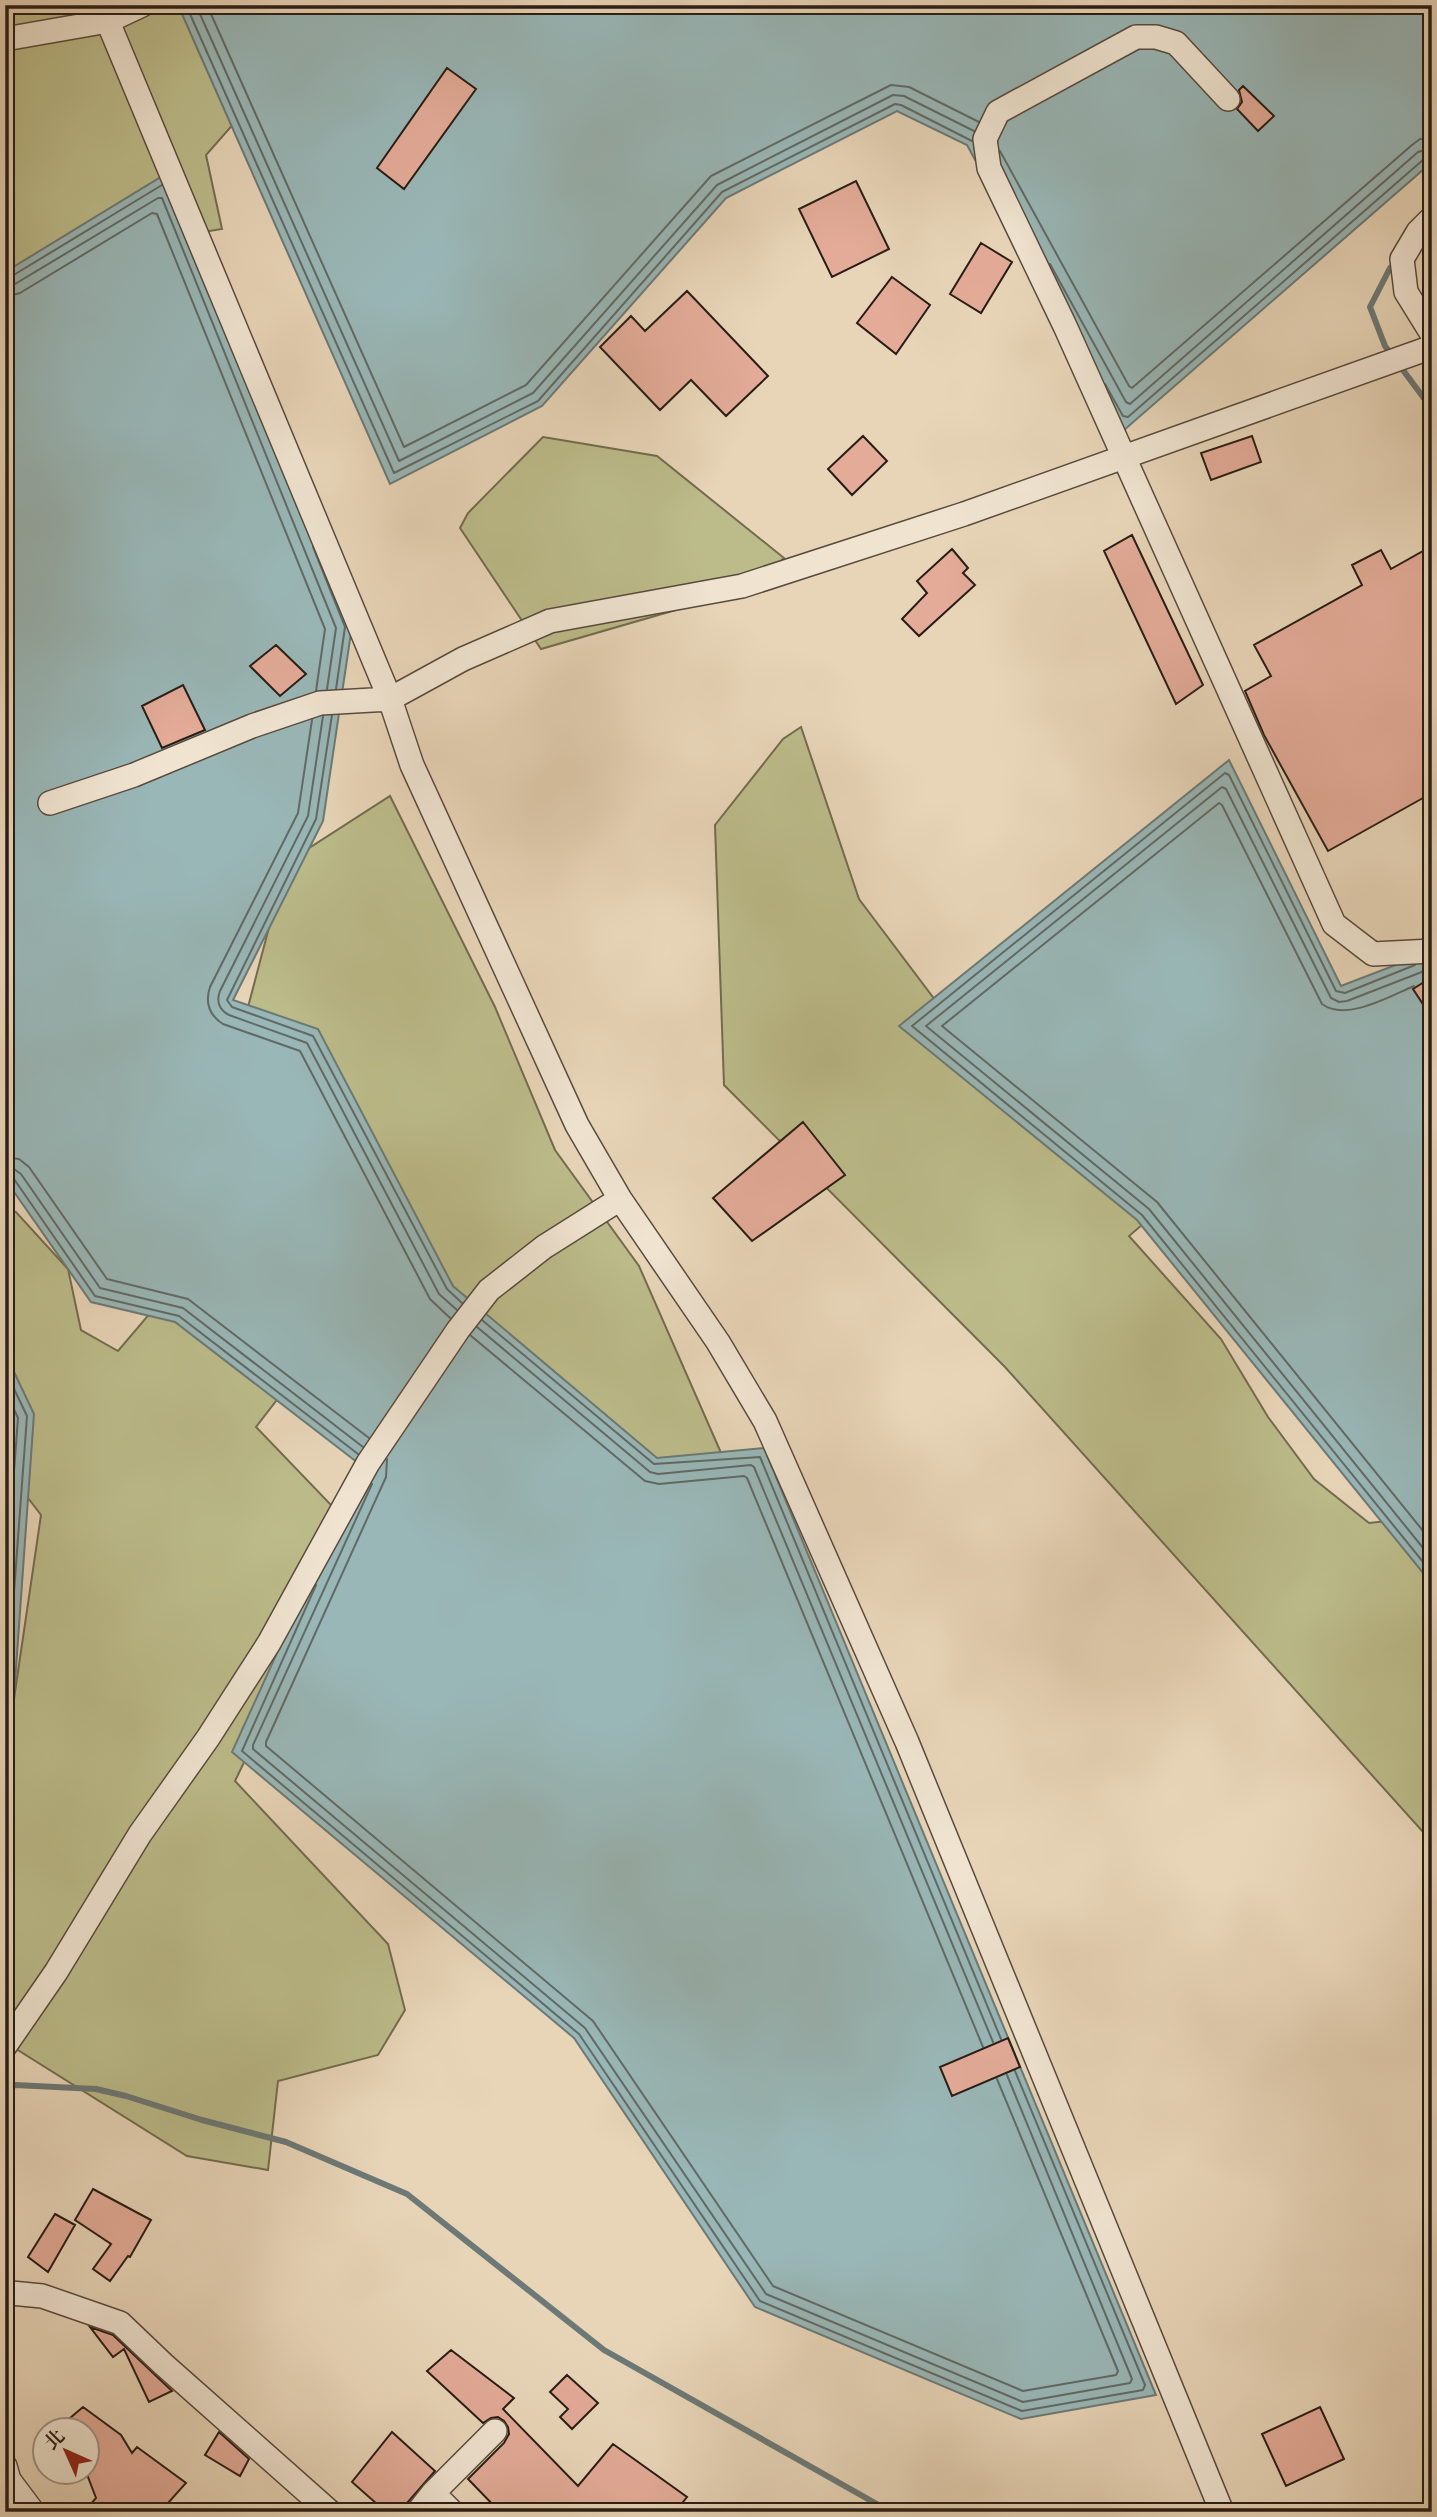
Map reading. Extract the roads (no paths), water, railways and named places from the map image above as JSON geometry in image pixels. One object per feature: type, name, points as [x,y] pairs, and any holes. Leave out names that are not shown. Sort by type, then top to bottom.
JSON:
[{"type":"street","points":[[5,39],[142,5]]},
{"type":"street","points":[[104,13],[390,699],[412,765],[577,1125],[620,1199],[718,1342],[765,1421],[907,1742],[1222,2512]]},
{"type":"street","points":[[1228,99],[1176,43],[1156,37],[1136,37],[998,112],[985,139],[989,168],[1124,457],[1334,924],[1373,954],[1432,951]]},
{"type":"street","points":[[1432,218],[1418,232],[1402,258],[1406,292],[1432,334]]},
{"type":"street","points":[[50,803],[134,775],[252,726],[320,703],[390,699],[463,659],[550,621],[742,586],[964,514],[1432,347]]},
{"type":"street","points":[[5,2046],[56,1972],[140,1834],[208,1738],[270,1643],[368,1463],[458,1330],[489,1290],[544,1247],[620,1199]]},
{"type":"street","points":[[5,2297],[11,2293],[42,2296],[120,2323],[330,2512]]},
{"type":"street","points":[[418,2512],[433,2493],[495,2431]]},
{"type":"street","points":[[5,2466],[9,2480],[33,2512]]},
{"type":"street","points":[[433,2493],[452,2512]]},
{"type":"water","points":[[178,5],[1432,5],[1432,162],[1123,431],[967,145],[897,111],[726,198],[542,406],[390,484]]},
{"type":"water","points":[[169,172],[352,626],[323,821],[233,1000],[318,1029],[453,1286],[657,1458],[764,1448],[1156,2395],[1021,2419],[755,2307],[574,2038],[232,1752],[362,1466],[175,1322],[91,1302],[5,1179],[5,272]]},
{"type":"water","points":[[1229,760],[1341,986],[1432,951],[1432,1584],[1137,1220],[899,1026]]},
{"type":"water","points":[[5,1353],[34,1414],[11,1739],[5,1752]]},
{"type":"waterway","points":[[1397,262],[1390,268],[1370,307],[1385,346],[1432,409]]},
{"type":"waterway","points":[[5,2088],[15,2085],[96,2089],[126,2096],[286,2142],[407,2194],[604,2350],[891,2512]]}]
